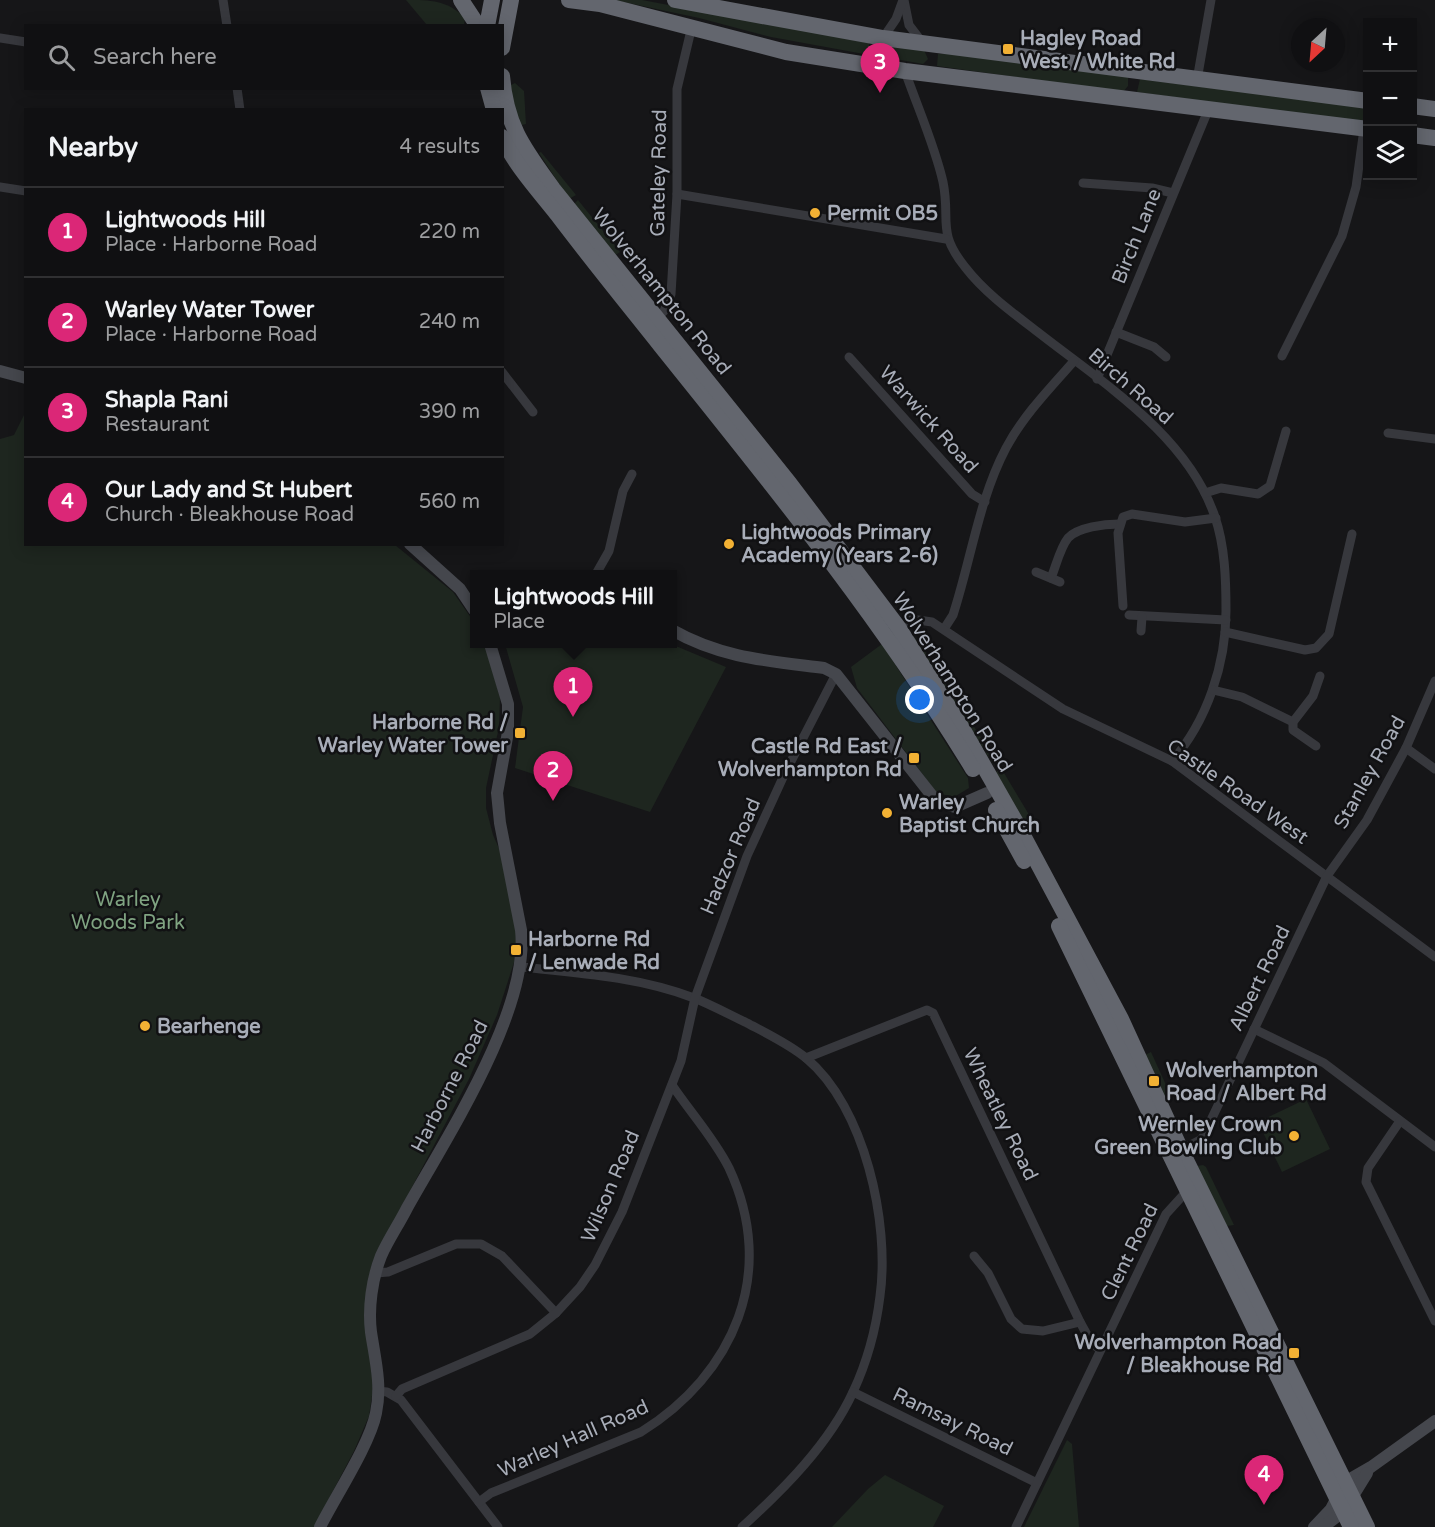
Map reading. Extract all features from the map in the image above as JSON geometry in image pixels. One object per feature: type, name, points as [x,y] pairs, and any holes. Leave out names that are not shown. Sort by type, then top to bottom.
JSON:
[{"type":"highway","points":[[461,0],[477,24]]},
{"type":"highway","points":[[488,24],[492,0]]},
{"type":"highway","points":[[504,37],[511,0]]},
{"type":"highway","points":[[569,0],[600,4],[692,26],[786,52],[913,71],[1363,129]]},
{"type":"highway","points":[[675,0],[883,38],[1363,100]]},
{"type":"highway","points":[[883,38],[876,50],[877,60],[884,67]]},
{"type":"highway","points":[[913,71],[931,65],[933,59],[922,42]]},
{"type":"highway","points":[[1129,99],[1133,71]]},
{"type":"highway","name":"Wolverhampton Road","points":[[504,87],[509,116],[518,140],[652,323]]},
{"type":"highway","points":[[489,90],[493,108]]},
{"type":"highway","points":[[1417,107],[1435,109]]},
{"type":"highway","points":[[1417,136],[1435,138]]},
{"type":"highway","name":"Wolverhampton Road","points":[[504,140],[523,170],[790,484],[892,632],[962,728],[1186,1192],[1345,1503],[1366,1527]]},
{"type":"highway","name":"Wolverhampton Road","points":[[991,790],[1121,1019],[1345,1503]]},
{"type":"highway","points":[[1181,1149],[1186,1192]]},
{"type":"street","points":[[223,0],[226,24]]},
{"type":"street","points":[[883,38],[896,19],[904,0]]},
{"type":"street","points":[[904,0],[909,25],[922,42]]},
{"type":"street","points":[[1197,80],[1211,0]]},
{"type":"street","name":"Gateley Road","points":[[652,323],[664,311],[671,294],[677,194],[677,89],[692,26]]},
{"type":"street","points":[[0,38],[24,42]]},
{"type":"street","points":[[677,194],[946,239],[943,182],[913,71]]},
{"type":"street","points":[[237,90],[240,108]]},
{"type":"street","name":"Birch Lane","points":[[1097,379],[1209,108]]},
{"type":"street","points":[[1282,356],[1342,236],[1356,187],[1363,146]]},
{"type":"street","points":[[1083,183],[1152,188],[1173,193]]},
{"type":"street","points":[[0,187],[24,191]]},
{"type":"street","name":"Birch Road","points":[[946,239],[965,268],[999,302],[1156,427],[1196,475],[1216,518],[1226,571],[1225,632],[1213,690],[1186,745],[1172,761]]},
{"type":"street","points":[[1116,332],[1154,348],[1166,357]]},
{"type":"street","name":"Warwick Road","points":[[849,357],[972,494],[985,502]]},
{"type":"street","points":[[944,629],[953,615],[994,473],[1020,425],[1074,361]]},
{"type":"street","points":[[0,371],[24,377]]},
{"type":"street","points":[[504,375],[533,412]]},
{"type":"street","points":[[1205,494],[1221,488],[1258,494],[1270,486],[1286,431]]},
{"type":"street","points":[[1388,433],[1435,439]]},
{"type":"street","points":[[598,570],[609,551],[623,491],[632,474]]},
{"type":"street","points":[[623,491],[633,497]]},
{"type":"street","points":[[1123,606],[1119,524],[1123,518],[1132,514],[1168,521],[1216,518]]},
{"type":"street","points":[[1051,578],[1067,539],[1072,535],[1105,524],[1119,524]]},
{"type":"street","points":[[1225,632],[1305,650],[1323,643],[1329,634],[1352,534]]},
{"type":"street","points":[[412,546],[454,582],[470,604]]},
{"type":"street","points":[[1036,572],[1060,582]]},
{"type":"street","points":[[1129,615],[1226,620]]},
{"type":"street","points":[[1141,631],[1142,617]]},
{"type":"street","name":"Castle Road West","points":[[892,632],[911,619],[922,618],[944,629],[1063,709],[1172,761],[1435,957]]},
{"type":"street","points":[[677,633],[709,649],[727,655],[824,668],[836,674],[937,802],[955,807],[991,790]]},
{"type":"street","name":"Harborne Road","points":[[320,1527],[369,1433],[376,1413],[378,1365],[371,1332],[371,1304],[375,1273],[381,1255],[492,1048],[521,967],[523,947],[521,930],[500,823],[497,793],[508,732],[508,704],[491,648]]},
{"type":"street","name":"Hadzor Road","points":[[681,1061],[695,998],[747,856],[785,772],[836,674]]},
{"type":"street","points":[[1316,746],[1296,734],[1293,730],[1293,722],[1313,696],[1320,676]]},
{"type":"street","name":"Stanley Road","points":[[1327,876],[1366,820],[1406,748],[1435,681]]},
{"type":"street","points":[[1213,690],[1242,697],[1293,722]]},
{"type":"street","points":[[1406,748],[1435,769]]},
{"type":"street","name":"Albert Road","points":[[1181,1149],[1202,1139],[1327,876]]},
{"type":"street","points":[[521,967],[605,976],[695,998],[762,1031],[806,1058],[830,1085],[853,1122],[873,1178],[880,1233],[881,1295],[871,1346],[853,1392],[833,1427],[774,1497],[742,1527]]},
{"type":"street","name":"Wheatley Road","points":[[806,1058],[927,1010],[933,1013],[1080,1322],[1091,1342],[1100,1350]]},
{"type":"street","points":[[1254,1029],[1324,1063],[1435,1147]]},
{"type":"street","name":"Wilson Road","points":[[396,1396],[402,1389],[530,1334],[556,1313],[580,1287],[612,1232],[681,1061]]},
{"type":"street","name":"Warley Hall Road","points":[[479,1502],[491,1493],[640,1432],[663,1418],[683,1403],[709,1374],[735,1328],[748,1274],[750,1242],[746,1215],[728,1167],[672,1085]]},
{"type":"street","points":[[1400,1121],[1368,1168],[1366,1182],[1435,1321]]},
{"type":"street","name":"Clent Road","points":[[1016,1527],[1166,1214],[1186,1192]]},
{"type":"street","points":[[375,1273],[388,1272],[456,1244],[481,1244],[502,1256],[556,1313]]},
{"type":"street","points":[[974,1256],[988,1273],[1011,1319],[1022,1329],[1043,1331],[1080,1322]]},
{"type":"street","points":[[377,1391],[396,1396],[401,1400],[498,1527]]},
{"type":"street","name":"Ramsay Road","points":[[853,1392],[1037,1483]]},
{"type":"street","points":[[1323,1527],[1345,1503],[1371,1467],[1435,1421]]},
{"type":"street","points":[[1314,1527],[1331,1509],[1345,1503]]},
{"type":"green space","points":[[406,0],[445,4],[465,18],[464,24],[426,24]]},
{"type":"green space","points":[[614,0],[642,0],[869,43],[870,52],[864,54],[771,37],[699,18]]},
{"type":"green space","points":[[889,45],[924,50],[928,59],[923,64],[884,57],[882,48]]},
{"type":"green space","points":[[938,54],[954,54],[1128,76],[1128,86],[1123,92],[937,66]]},
{"type":"green space","points":[[1140,79],[1363,107],[1363,123],[1137,92]]},
{"type":"green space","points":[[515,83],[524,91],[526,124],[522,125],[516,115],[509,86]]},
{"type":"green space","points":[[541,152],[576,195],[569,199],[539,153]]},
{"type":"green space","points":[[578,200],[620,252],[614,256],[574,204]]},
{"type":"green space","name":"Warley Woods Park","points":[[24,415],[24,546],[396,546],[453,592],[470,616],[470,648],[486,648],[500,698],[499,727],[486,788],[486,808],[493,835],[502,855],[515,915],[517,953],[497,1015],[469,1079],[373,1261],[369,1276],[373,1389],[369,1416],[354,1451],[314,1527],[0,1527],[0,439],[14,435]]},
{"type":"green space","points":[[909,630],[996,761],[993,764]]},
{"type":"green space","points":[[882,644],[968,778],[969,788],[954,797],[937,793],[857,688],[851,667]]},
{"type":"green space","points":[[677,647],[726,667],[650,812],[515,768],[523,707],[506,648]]},
{"type":"green space","points":[[1001,768],[1037,828],[1029,830],[995,773]]},
{"type":"green space","points":[[1151,1052],[1171,1096],[1164,1098],[1145,1055]]},
{"type":"green space","name":"Wernley Crown Green Bowling Club","points":[[1306,1099],[1330,1149],[1282,1172],[1258,1122]]},
{"type":"green space","points":[[1203,1165],[1234,1225],[1227,1226],[1197,1166]]},
{"type":"green space","points":[[1067,1440],[1072,1444],[1079,1527],[1024,1527]]},
{"type":"green space","points":[[885,1475],[944,1506],[933,1527],[832,1527],[868,1489]]},
{"type":"place","name":"Hagley Road West / White Rd","points":[[1008,49]]},
{"type":"place","name":"Shapla Rani","points":[[880,93]]},
{"type":"place","name":"Permit OB5","points":[[815,213]]},
{"type":"place","name":"Lightwoods Primary Academy (Years 2-6)","points":[[729,544]]},
{"type":"place","name":"Lightwoods Hill","points":[[573,717]]},
{"type":"place","name":"Harborne Rd / Warley Water Tower","points":[[520,733]]},
{"type":"place","name":"Castle Rd East / Wolverhampton Rd","points":[[914,758]]},
{"type":"place","name":"Warley Water Tower","points":[[553,801]]},
{"type":"place","name":"Warley Baptist Church","points":[[887,813]]},
{"type":"place","name":"Harborne Rd / Lenwade Rd","points":[[516,950]]},
{"type":"place","name":"Bearhenge","points":[[145,1026]]},
{"type":"place","name":"Wolverhampton Road / Albert Rd","points":[[1154,1081]]},
{"type":"place","name":"Wernley Crown Green Bowling Club","points":[[1294,1136]]},
{"type":"place","name":"Wolverhampton Road / Bleakhouse Rd","points":[[1294,1353]]},
{"type":"place","name":"Our Lady and St Hubert","points":[[1264,1505]]}]
